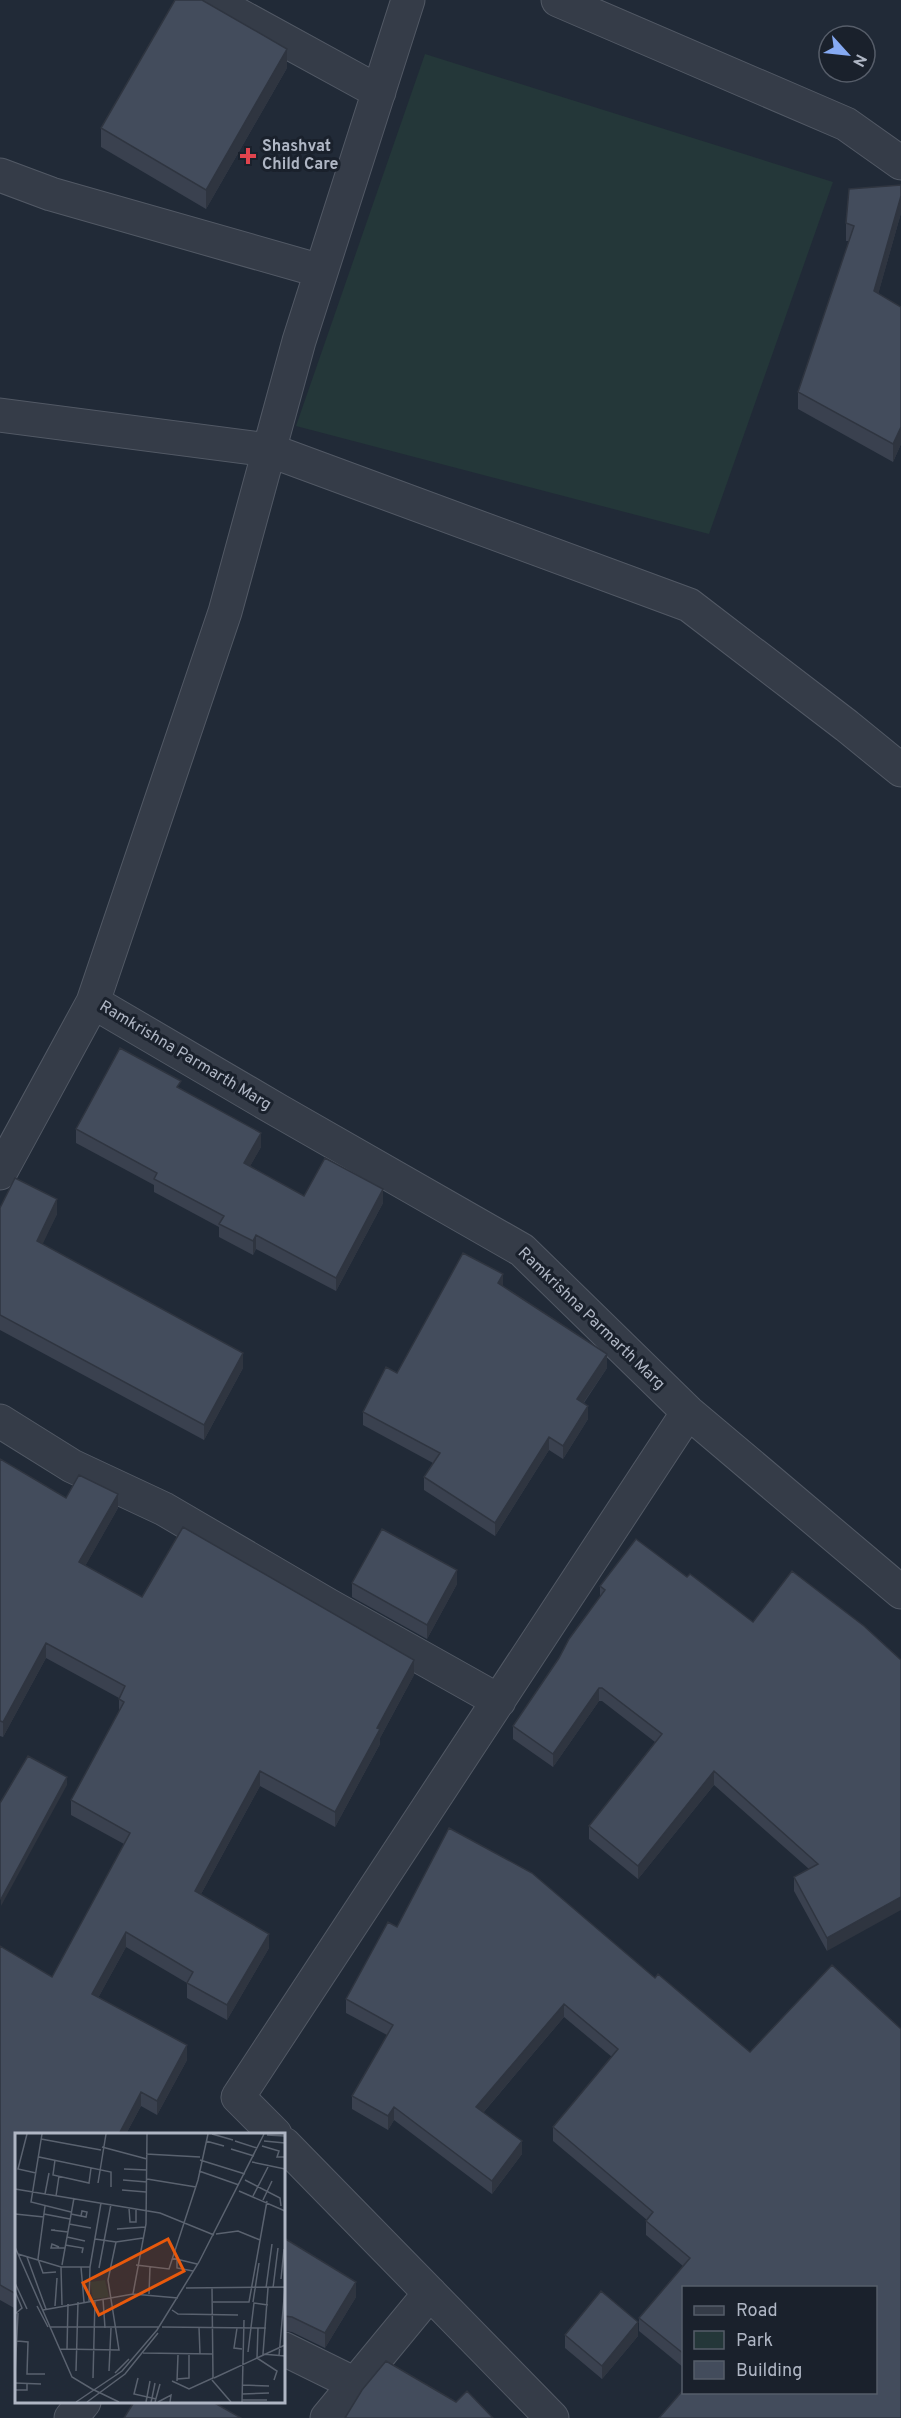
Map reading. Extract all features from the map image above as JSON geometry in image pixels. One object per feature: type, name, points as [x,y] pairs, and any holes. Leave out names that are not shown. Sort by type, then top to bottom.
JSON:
[{"type":"street","points":[[211,0],[379,92]]},
{"type":"street","points":[[0,1173],[93,1002],[225,612],[299,341],[408,0]]},
{"type":"street","points":[[558,0],[846,124],[901,163]]},
{"type":"street","points":[[0,175],[51,195],[321,271]]},
{"type":"street","points":[[0,415],[269,450],[688,605],[848,726],[901,770]]},
{"type":"street","name":"Ramkrishna Parmarth Marg","points":[[93,1002],[522,1250],[688,1412],[901,1592]]},
{"type":"street","points":[[274,2133],[238,2097],[688,1412]]},
{"type":"street","points":[[0,1421],[72,1466],[164,1509],[499,1701]]},
{"type":"street","points":[[285,2145],[552,2418]]},
{"type":"street","points":[[327,2418],[430,2294]]},
{"type":"street","points":[[285,2349],[355,2384]]},
{"type":"street","points":[[71,2418],[83,2403]]},
{"type":"green space","points":[[425,54],[833,182],[709,534],[296,426]]},
{"type":"building","points":[[175,0],[202,0],[287,49],[206,190],[101,128]]},
{"type":"building","points":[[901,185],[901,196],[874,291],[901,307],[901,427],[893,444],[798,392],[854,226],[846,223],[849,189]]},
{"type":"building","points":[[120,1048],[181,1081],[177,1087],[261,1133],[244,1163],[304,1196],[325,1158],[383,1189],[336,1278],[256,1235],[253,1241],[219,1224],[224,1216],[154,1179],[157,1173],[76,1129]]},
{"type":"building","points":[[15,1178],[57,1199],[37,1241],[243,1353],[204,1425],[0,1315],[0,1208]]},
{"type":"building","points":[[463,1253],[503,1274],[498,1283],[607,1354],[577,1399],[588,1406],[563,1446],[549,1437],[495,1523],[424,1477],[440,1453],[363,1412],[386,1367],[397,1373]]},
{"type":"building","points":[[0,1459],[66,1498],[79,1475],[118,1494],[79,1562],[142,1597],[183,1527],[414,1660],[335,1812],[260,1771],[195,1891],[269,1934],[227,2005],[187,1983],[193,1972],[126,1932],[92,1994],[187,2045],[157,2101],[141,2092],[120,2133],[15,2133],[15,2293],[0,2285],[0,1946],[52,1977],[130,1833],[71,1800],[124,1702],[119,1699],[125,1686],[46,1643],[3,1722],[0,1721]]},
{"type":"building","points":[[382,1529],[457,1570],[427,1625],[352,1583]]},
{"type":"building","points":[[636,1539],[687,1577],[690,1574],[753,1622],[792,1571],[864,1626],[901,1660],[901,1897],[827,1938],[794,1877],[818,1864],[714,1771],[638,1866],[589,1826],[662,1734],[602,1688],[599,1688],[553,1754],[513,1726],[559,1658],[569,1639],[605,1590],[600,1586]]},
{"type":"building","points":[[28,1756],[67,1777],[1,1899],[0,1803]]},
{"type":"building","points":[[449,1828],[532,1873],[655,1978],[658,1974],[750,2052],[832,1965],[901,2029],[901,2418],[659,2418],[682,2391],[682,2394],[877,2394],[877,2286],[682,2286],[682,2352],[639,2318],[690,2258],[646,2221],[653,2212],[553,2127],[618,2049],[564,2004],[476,2107],[522,2141],[492,2181],[394,2107],[388,2116],[352,2096],[393,2025],[346,1999],[388,1922],[397,1927]]},
{"type":"building","points":[[285,2239],[356,2282],[325,2333],[292,2317],[285,2316]]},
{"type":"building","points":[[601,2291],[638,2322],[602,2366],[565,2335]]},
{"type":"building","points":[[386,2361],[456,2402],[467,2391],[493,2418],[345,2418],[362,2390]]},
{"type":"building","points":[[133,2403],[215,2403],[241,2418],[124,2418]]},
{"type":"place","name":"Shashvat Child Care","points":[[248,156]]}]
